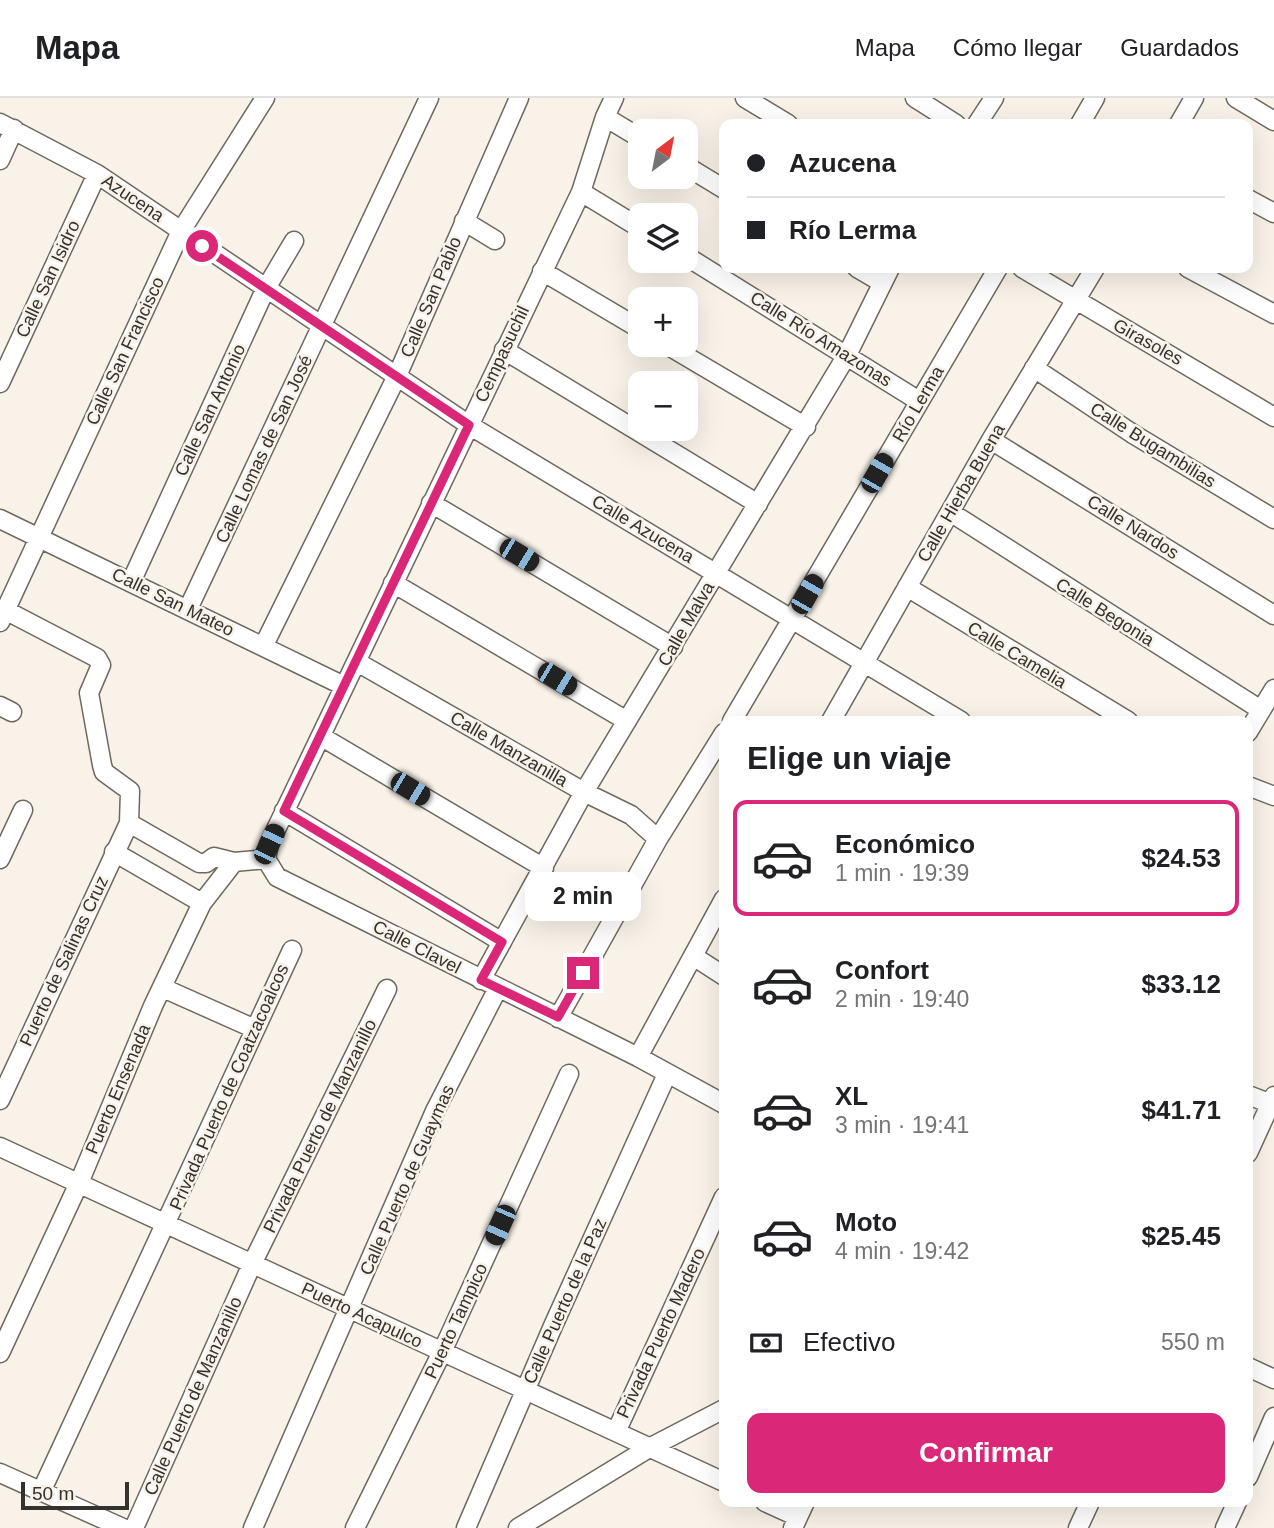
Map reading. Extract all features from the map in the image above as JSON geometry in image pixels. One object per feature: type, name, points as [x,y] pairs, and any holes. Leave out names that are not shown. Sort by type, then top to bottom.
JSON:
[{"type":"street","name":"Calle San Francisco","points":[[3,616],[181,231],[265,98]]},
{"type":"street","name":"Calle Lomas de San José","points":[[188,609],[429,98]]},
{"type":"street","name":"Calle San Pablo","points":[[264,645],[397,376],[519,98]]},
{"type":"street","name":"Cempasuchil","points":[[266,859],[269,844],[284,811],[581,192],[605,117],[614,98]]},
{"type":"street","points":[[745,98],[780,119]]},
{"type":"street","points":[[915,98],[948,119]]},
{"type":"street","points":[[980,119],[994,98]]},
{"type":"street","points":[[1083,119],[1096,98]]},
{"type":"street","points":[[1183,119],[1194,98]]},
{"type":"street","points":[[1236,98],[1274,121]]},
{"type":"street","points":[[605,117],[628,131]]},
{"type":"street","name":"Azucena","points":[[7,126],[97,174],[265,290],[469,425]]},
{"type":"street","points":[[0,160],[7,126]]},
{"type":"street","points":[[698,173],[719,186]]},
{"type":"street","name":"Calle San Isidro","points":[[0,383],[97,174]]},
{"type":"street","points":[[581,192],[628,221]]},
{"type":"street","points":[[1253,202],[1274,213]]},
{"type":"street","points":[[464,221],[495,240]]},
{"type":"street","name":"Calle San Antonio","points":[[131,582],[265,290],[294,241]]},
{"type":"street","name":"Calle Río Amazonas","points":[[698,263],[919,401]]},
{"type":"street","points":[[542,271],[628,322]]},
{"type":"street","name":"Río Lerma","points":[[735,716],[995,273]]},
{"type":"street","name":"Girasoles","points":[[1030,273],[1274,417]]},
{"type":"street","name":"Calle Hierba Buena","points":[[834,716],[991,440],[1092,273]]},
{"type":"street","points":[[1197,273],[1274,314]]},
{"type":"street","name":"Calle Malva","points":[[481,980],[584,792],[806,427],[847,355],[885,275]]},
{"type":"street","points":[[503,350],[758,504]]},
{"type":"street","points":[[687,357],[806,427]]},
{"type":"street","name":"Calle Bugambilias","points":[[1034,368],[1133,434],[1274,519]]},
{"type":"street","name":"Calle Azucena","points":[[469,425],[953,716]]},
{"type":"street","name":"Calle Nardos","points":[[991,440],[1274,615]]},
{"type":"street","points":[[431,503],[673,647]]},
{"type":"street","name":"Calle Begonia","points":[[950,512],[1089,604],[1261,710]]},
{"type":"street","name":"Calle San Mateo","points":[[0,519],[344,686]]},
{"type":"street","points":[[393,583],[627,721]]},
{"type":"street","name":"Calle Camelia","points":[[907,587],[1120,716]]},
{"type":"street","points":[[3,616],[71,644],[97,658],[101,665],[89,693],[92,716],[104,772],[130,791],[129,823],[199,863],[206,863],[214,857],[234,862],[266,859]]},
{"type":"street","name":"Calle Manzanilla","points":[[357,662],[584,792],[631,815],[658,839]]},
{"type":"street","points":[[1253,724],[1274,689]]},
{"type":"street","points":[[321,737],[544,868]]},
{"type":"street","points":[[558,1017],[658,839],[719,741]]},
{"type":"street","points":[[1253,788],[1274,796]]},
{"type":"street","points":[[0,859],[23,810]]},
{"type":"street","points":[[284,811],[502,942]]},
{"type":"street","name":"Puerto de Salinas Cruz","points":[[0,1100],[129,823]]},
{"type":"street","points":[[114,852],[202,903]]},
{"type":"street","name":"Calle Clavel","points":[[266,859],[276,877],[638,1056],[719,1101]]},
{"type":"street","name":"Puerto Ensenada","points":[[0,1353],[79,1183],[202,903],[234,862]]},
{"type":"street","points":[[638,1056],[719,908]]},
{"type":"street","name":"Privada Puerto de Coatzacoalcos","points":[[41,1492],[292,950]]},
{"type":"street","points":[[693,956],[719,973]]},
{"type":"street","points":[[163,988],[255,1029]]},
{"type":"street","name":"Calle Puerto de Guaymas","points":[[253,1528],[351,1309],[435,1111],[498,988]]},
{"type":"street","name":"Privada Puerto de Manzanillo","points":[[252,1264],[387,989]]},
{"type":"street","name":"Puerto Tampico","points":[[355,1528],[442,1352],[569,1074]]},
{"type":"street","name":"Calle Puerto de la Paz","points":[[466,1528],[667,1074]]},
{"type":"street","points":[[1253,1096],[1273,1102],[1253,1143]]},
{"type":"street","name":"Puerto Acapulco","points":[[0,1147],[719,1480]]},
{"type":"street","name":"Privada Puerto Madero","points":[[616,1432],[719,1208]]},
{"type":"street","name":"Calle Puerto de Manzanillo","points":[[134,1528],[252,1264]]},
{"type":"street","points":[[1253,1369],[1274,1379]]},
{"type":"street","points":[[518,1528],[649,1448],[719,1412]]},
{"type":"street","points":[[1253,1465],[1274,1417]]},
{"type":"street","points":[[0,1473],[123,1528]]},
{"type":"street","points":[[778,1507],[799,1515]]},
{"type":"street","points":[[1078,1528],[1088,1507]]},
{"type":"street","points":[[1225,1528],[1235,1507]]},
{"type":"route","points":[[202,246],[469,425],[284,811],[502,942],[481,980],[558,1017],[583,973]]}]
